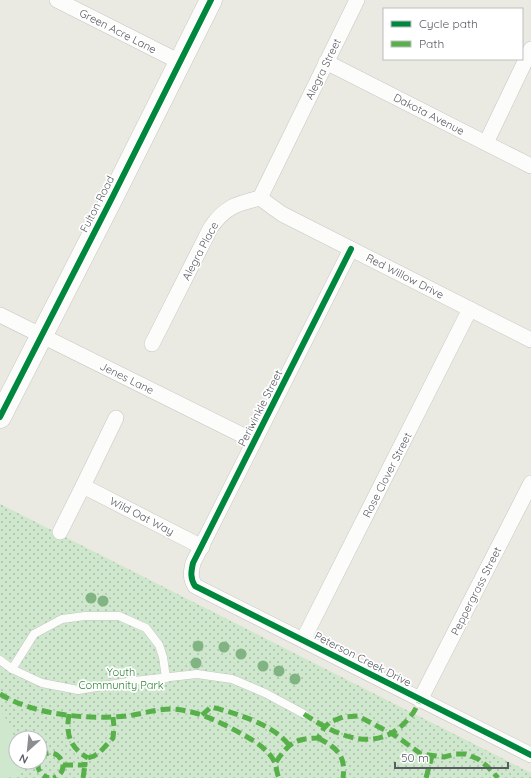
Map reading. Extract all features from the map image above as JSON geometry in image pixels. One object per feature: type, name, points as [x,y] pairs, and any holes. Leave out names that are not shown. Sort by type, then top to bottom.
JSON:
[{"type":"main road","name":"Fulton Road","points":[[0,416],[42,336],[211,0]]},
{"type":"street","name":"Green Acre Lane","points":[[56,0],[180,62]]},
{"type":"street","name":"Alegra Street","points":[[260,198],[357,0]]},
{"type":"street","points":[[486,143],[531,49]]},
{"type":"street","name":"Dakota Avenue","points":[[326,62],[531,166]]},
{"type":"street","name":"Red Willow Drive","points":[[260,198],[282,214],[531,340]]},
{"type":"street","name":"Alegra Place","points":[[152,344],[211,227],[219,216],[229,208],[241,202],[260,198]]},
{"type":"street","name":"Periwinkle Street","points":[[191,577],[193,563],[351,249]]},
{"type":"street","name":"Rose Clover Street","points":[[303,640],[470,309]]},
{"type":"street","name":"Jenes Lane","points":[[0,315],[254,441]]},
{"type":"street","points":[[60,532],[116,418]]},
{"type":"street","name":"Peppergrass Street","points":[[420,700],[531,482]]},
{"type":"street","name":"Wild Oat Way","points":[[83,486],[202,547]]},
{"type":"street","name":"Peterson Creek Drive","points":[[191,577],[195,586],[531,755]]},
{"type":"lane","points":[[12,669],[34,634],[62,619],[85,616],[119,616],[146,628],[159,645],[163,658],[166,678]]},
{"type":"lane","points":[[0,660],[12,669],[42,683],[78,690],[134,681],[197,674],[232,679],[265,693],[304,714]]},
{"type":"green space","name":"Youth Community Park","points":[[0,504],[531,773],[531,778],[0,778]]},
{"type":"green space","points":[[0,711],[4,715],[11,730],[8,730],[8,770],[19,770],[12,777],[0,778]]},
{"type":"marked path","points":[[0,694],[29,707],[79,716],[127,716],[171,709],[199,714],[225,725],[260,745],[268,752],[274,761],[279,778]]},
{"type":"marked path","points":[[304,714],[344,735],[371,739],[384,736],[397,730],[411,716],[420,700]]},
{"type":"marked path","points":[[202,715],[211,707],[242,716],[264,725],[289,745]]},
{"type":"marked path","points":[[69,714],[68,728],[70,739],[73,745],[88,758]]},
{"type":"marked path","points":[[276,762],[288,746],[303,739],[318,738],[330,722],[343,717],[358,716],[396,736],[421,754],[444,757],[456,754],[466,754],[478,759],[498,778]]},
{"type":"marked path","points":[[63,765],[85,765],[85,761],[88,758],[100,752],[113,738],[113,717]]},
{"type":"marked path","points":[[318,738],[330,745],[339,753],[343,763],[343,778]]},
{"type":"marked path","points":[[48,754],[52,753],[57,755],[63,764],[62,770],[53,778]]},
{"type":"marked path","points":[[426,778],[432,756]]},
{"type":"marked path","points":[[83,778],[85,765]]},
{"type":"marked path","points":[[39,770],[44,776],[49,778]]},
{"type":"cycle path","points":[[0,417],[211,0]]},
{"type":"cycle path","points":[[351,249],[193,563],[191,572],[192,580],[195,586],[531,755]]}]
